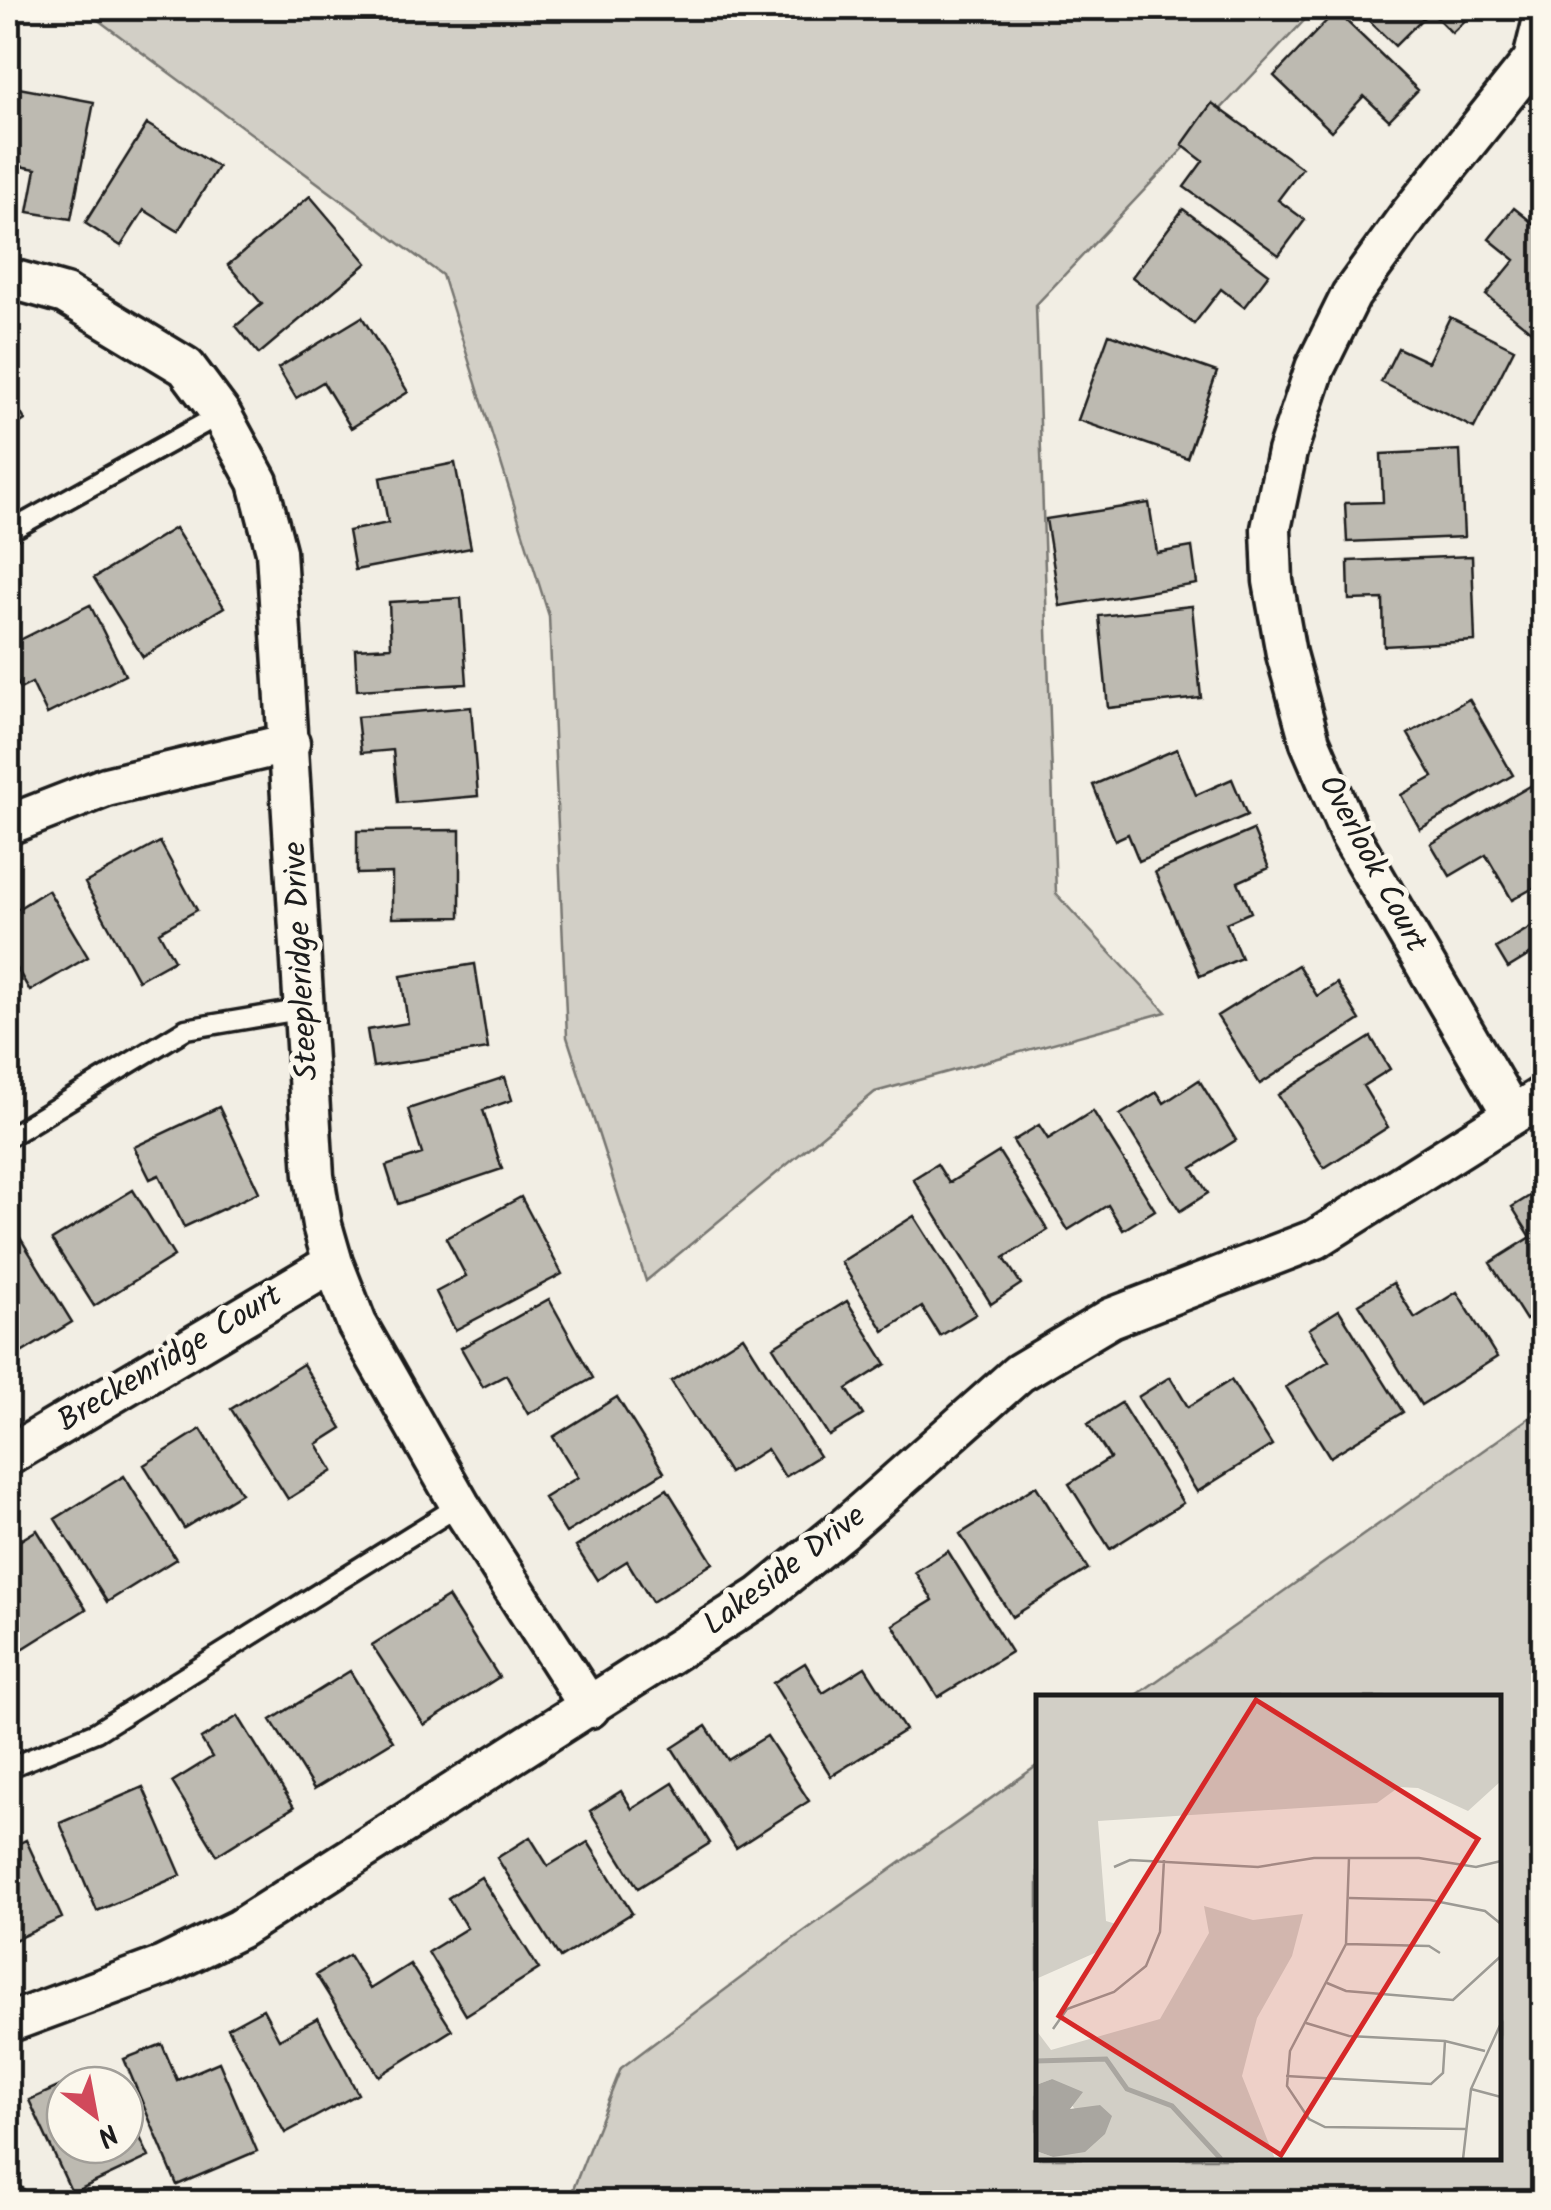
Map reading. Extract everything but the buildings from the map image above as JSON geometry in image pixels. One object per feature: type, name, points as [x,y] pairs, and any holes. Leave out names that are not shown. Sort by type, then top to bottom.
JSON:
[{"type":"street","name":"Overlook Court","points":[[1528,1104],[1350,835],[1310,742],[1286,654],[1272,581],[1271,529],[1286,452],[1315,368],[1351,295],[1409,214],[1533,60],[1544,16]]},
{"type":"street","name":"Steepleridge Drive","points":[[8,278],[65,294],[186,367],[221,414],[258,482],[276,551],[314,1176],[322,1225],[357,1324],[460,1505],[590,1708]]},
{"type":"street","points":[[8,825],[106,787],[290,743]]},
{"type":"street","name":"Lakeside Drive","points":[[8,2023],[163,1966],[239,1929],[761,1596],[842,1530],[1019,1373],[1112,1318],[1316,1239],[1528,1104]]},
{"type":"street","name":"Breckenridge Court","points":[[8,1456],[333,1263]]},
{"type":"lane","points":[[8,532],[221,414]]},
{"type":"lane","points":[[8,1137],[186,1029],[305,1010]]},
{"type":"lane","points":[[8,1768],[96,1732],[460,1505]]},
{"type":"shaded area","points":[[82,8],[1316,8],[1036,305],[1056,894],[1166,1012],[875,1092],[646,1281],[567,1037],[549,616],[442,275]]},
{"type":"shaded area","points":[[1543,1408],[1543,2202],[568,2202],[621,2068],[782,1947],[1036,1766],[1036,2160],[1501,2160],[1501,1695],[1137,1695]]}]
